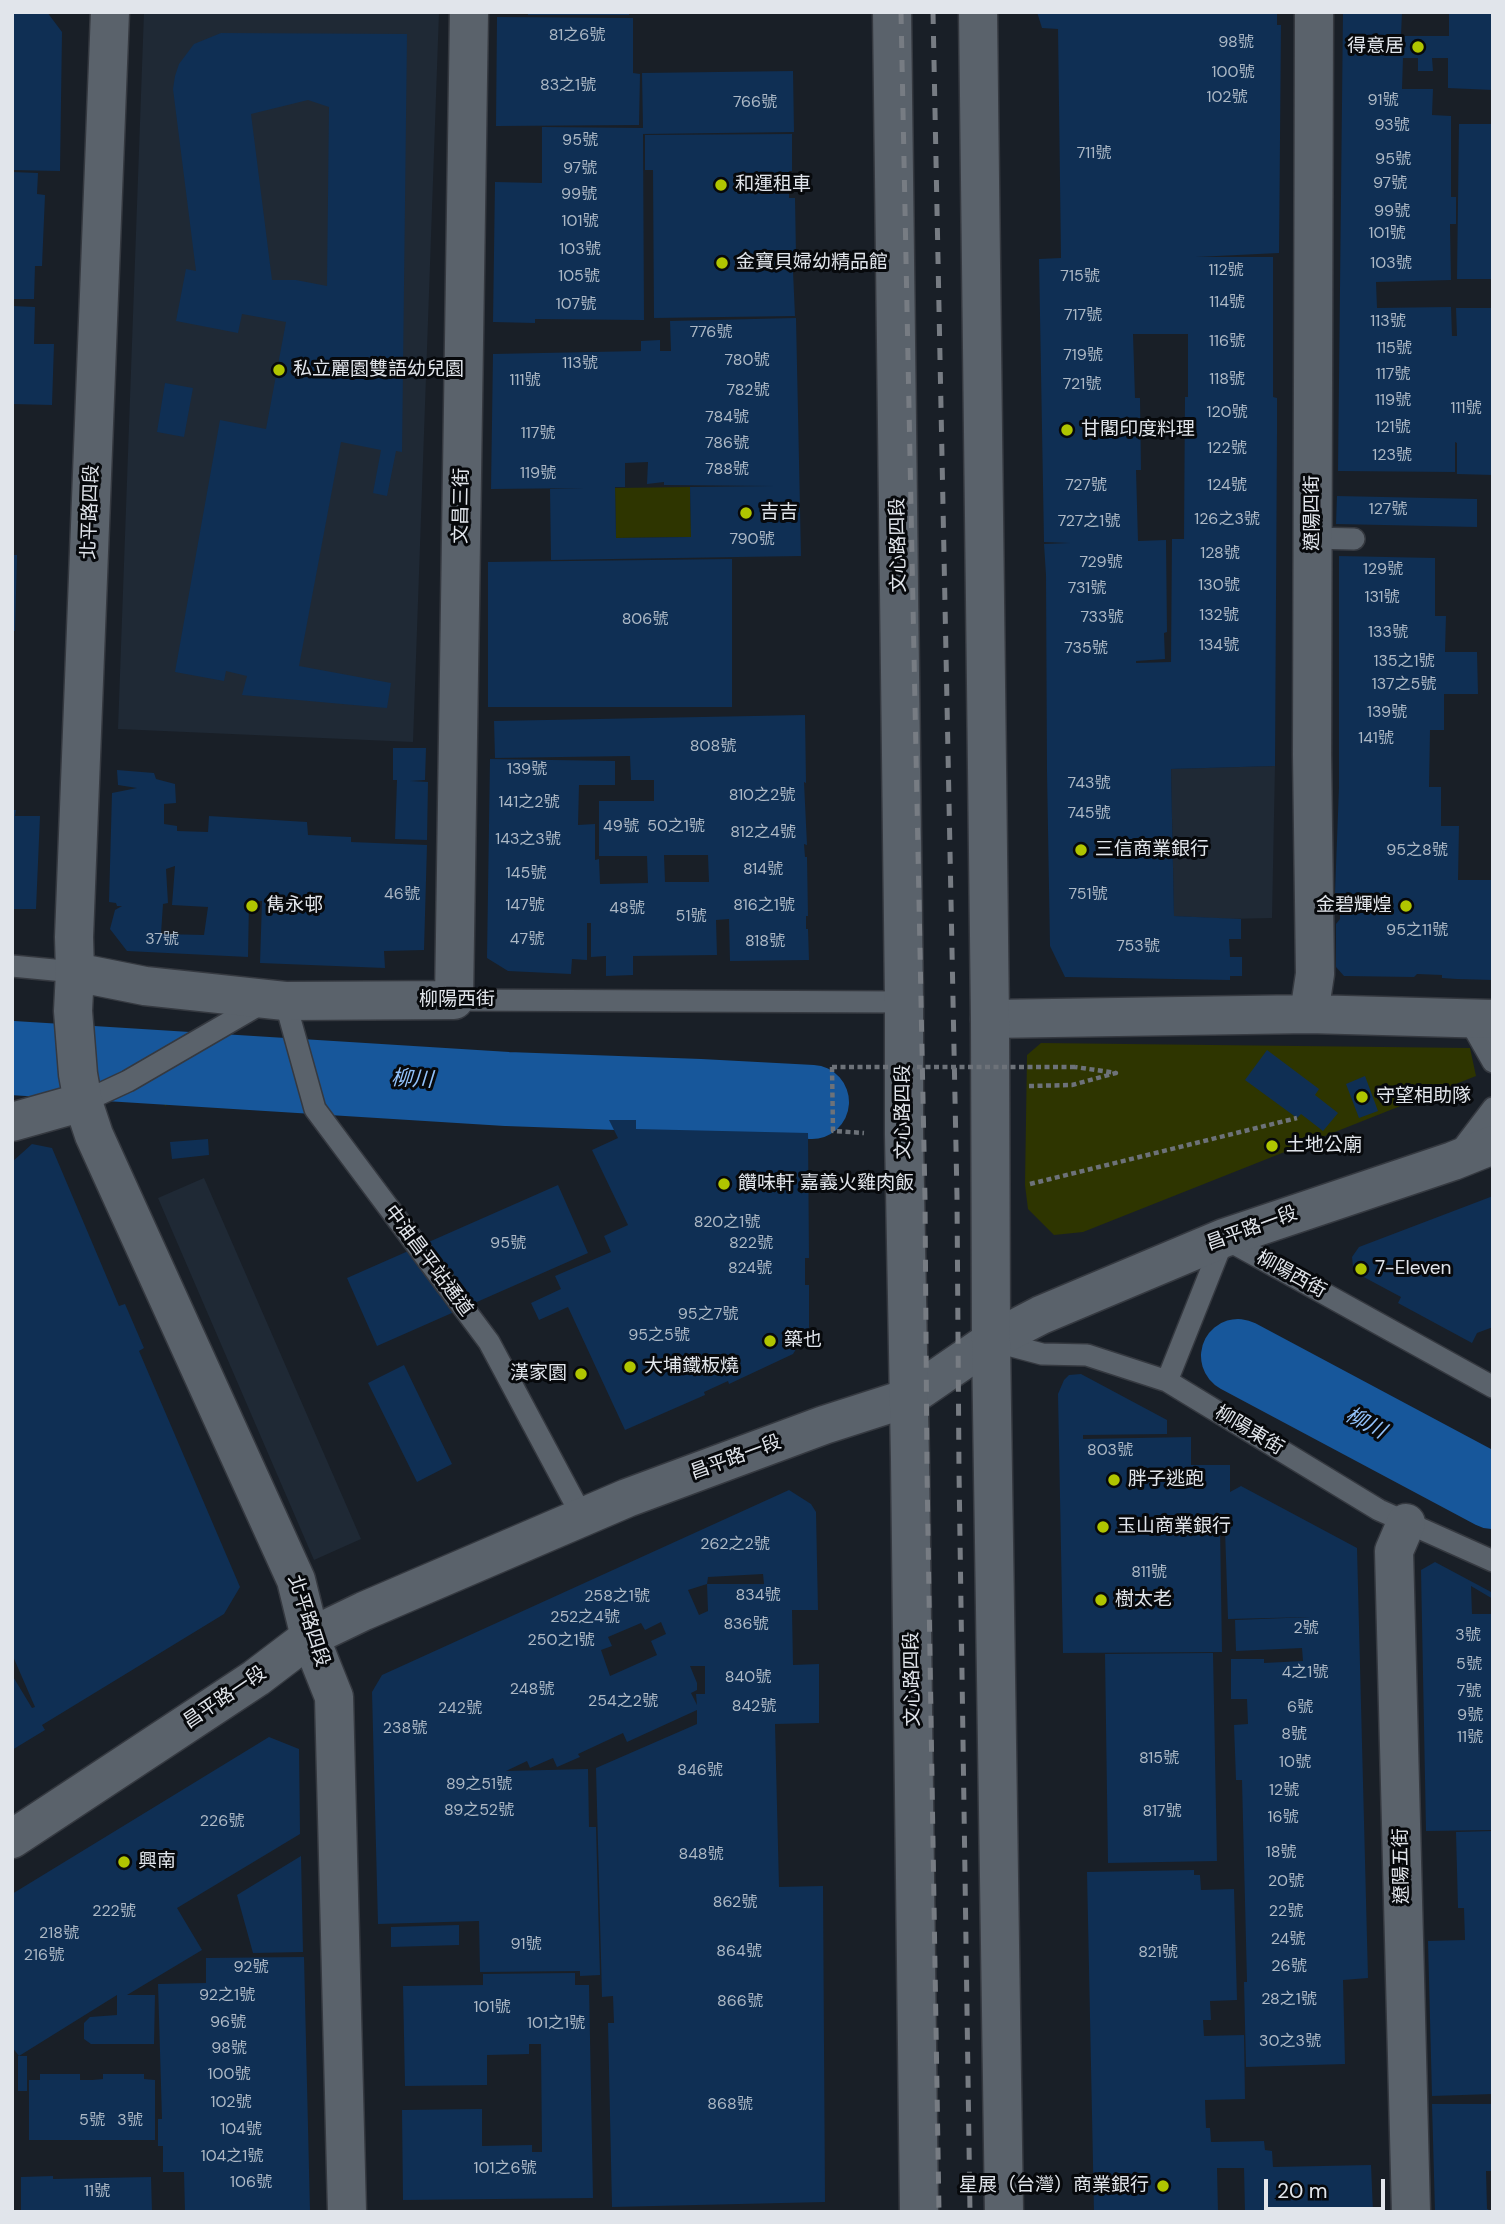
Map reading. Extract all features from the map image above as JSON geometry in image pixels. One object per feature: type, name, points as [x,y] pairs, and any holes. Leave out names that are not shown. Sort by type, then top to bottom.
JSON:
[{"type":"street","name":"北平路四段","points":[[110,12],[74,937],[73,1011],[80,1088],[94,1135],[296,1580],[310,1637],[334,1697],[346,2212]]},
{"type":"street","name":"文昌三街","points":[[454,1000],[469,12]]},
{"type":"street","name":"文心路四段","points":[[892,12],[919,2212]]},
{"type":"street","points":[[978,12],[990,1019],[991,1341],[1004,2212]]},
{"type":"street","name":"遼陽四街","points":[[1309,1014],[1315,974],[1312,538],[1314,12]]},
{"type":"street","name":"柳陽西街","points":[[75,972],[145,986],[277,1000],[454,1000]]},
{"type":"street","points":[[990,1019],[1309,1014],[1480,1019]]},
{"type":"street","points":[[12,1122],[80,1088]]},
{"type":"street","name":"昌平路一段","points":[[12,1839],[246,1685],[310,1637],[364,1611],[627,1498],[824,1425],[908,1398],[991,1341],[1041,1315],[1224,1238],[1493,1145]]},
{"type":"street","name":"遼陽五街","points":[[1406,1523],[1394,1550],[1411,2212]]},
{"type":"lane","points":[[1312,538],[1354,539]]},
{"type":"lane","name":"柳陽西街","points":[[12,966],[75,972]]},
{"type":"lane","points":[[12,1106],[80,1088],[128,1081],[277,1000]]},
{"type":"lane","name":"中油昌平站通道","points":[[277,1000],[295,1037],[315,1109],[489,1342],[583,1518]]},
{"type":"lane","name":"柳陽西街","points":[[454,1000],[904,1002]]},
{"type":"lane","points":[[1480,1019],[1493,1062]]},
{"type":"lane","points":[[1453,1161],[1493,1108]]},
{"type":"lane","name":"柳陽西街","points":[[1224,1238],[1493,1387]]},
{"type":"lane","points":[[1167,1381],[1224,1238]]},
{"type":"lane","name":"柳陽東街","points":[[991,1341],[1042,1354],[1087,1355],[1167,1381],[1379,1510],[1493,1561]]},
{"type":"path","points":[[833,1131],[832,1067],[1075,1067],[1116,1073],[1072,1085]]},
{"type":"path","points":[[1026,1185],[1297,1118]]},
{"type":"shaded area","name":"私立麗園雙語幼兒園","points":[[144,12],[439,12],[413,742],[118,729]]},
{"type":"shaded area","points":[[1275,766],[1272,918],[1174,916],[1171,769]]},
{"type":"shaded area","points":[[204,1178],[361,1539],[314,1560],[158,1198]]},
{"type":"green space","points":[[690,487],[691,537],[616,538],[615,488]]},
{"type":"green space","points":[[1041,1043],[1470,1048],[1476,1076],[1083,1232],[1054,1235],[1028,1209],[1025,1185],[1027,1055]]},
{"type":"green space","points":[[158,1059],[243,1059],[165,1106]]},
{"type":"building","points":[[12,12],[47,12],[62,32],[60,171],[12,170]]},
{"type":"building","points":[[528,12],[629,12],[629,15],[528,15]]},
{"type":"building","points":[[1037,12],[1277,12],[1277,25],[1281,25],[1279,253],[1196,257],[1273,257],[1273,397],[1277,398],[1275,766],[1171,769],[1174,916],[1241,919],[1241,939],[1229,939],[1230,957],[1242,957],[1242,976],[1230,976],[1230,980],[1065,977],[1050,946],[1044,544],[1070,543],[1044,542],[1039,259],[1061,258],[1058,29],[1042,28]],"holes":[[[1133,334],[1188,334],[1184,539],[1172,539],[1171,662],[1136,663],[1165,659],[1164,633],[1167,632],[1166,540],[1138,541],[1136,470],[1141,470],[1140,398],[1135,398]]]},
{"type":"building","points":[[1343,12],[1402,12],[1401,36],[1449,36],[1449,12],[1493,12],[1493,90],[1448,88],[1448,58],[1432,58],[1433,71],[1418,71],[1418,58],[1403,58],[1402,89],[1433,89],[1432,115],[1451,116],[1451,197],[1456,197],[1456,224],[1450,224],[1451,280],[1376,282],[1377,308],[1451,307],[1452,336],[1457,336],[1456,308],[1493,308],[1493,475],[1457,474],[1455,442],[1455,472],[1338,471]]},
{"type":"building","points":[[497,17],[633,18],[633,73],[640,74],[639,125],[496,126]]},
{"type":"building","points":[[221,33],[407,34],[402,452],[396,451],[387,496],[373,493],[381,450],[341,442],[299,666],[391,683],[387,708],[242,695],[247,676],[226,671],[224,681],[175,672],[220,420],[266,429],[286,322],[242,314],[238,333],[176,321],[186,269],[196,271],[173,89],[179,64],[194,44]],"holes":[[[308,100],[329,107],[327,286],[296,280],[272,280],[251,114]]]},
{"type":"building","points":[[793,71],[794,132],[643,134],[644,320],[535,319],[535,323],[493,322],[495,182],[542,183],[542,127],[643,128],[642,73]]},
{"type":"building","points":[[1459,124],[1493,124],[1493,279],[1457,279]]},
{"type":"building","points":[[792,134],[789,198],[795,198],[796,255],[790,255],[790,271],[793,271],[795,316],[654,318],[653,170],[645,170],[645,135]]},
{"type":"building","points":[[12,172],[38,173],[37,194],[45,195],[42,266],[35,266],[34,299],[12,299]]},
{"type":"building","points":[[12,306],[35,307],[34,344],[54,344],[52,405],[12,404]]},
{"type":"building","points":[[796,318],[801,556],[551,560],[550,489],[585,488],[491,489],[493,354],[641,351],[641,341],[660,340],[660,351],[671,351],[670,321]],"holes":[[[648,462],[647,484],[664,482],[664,485],[773,486],[690,487],[691,537],[616,538],[615,487],[625,487],[625,463]]]},
{"type":"building","points":[[165,383],[193,388],[184,437],[157,432]]},
{"type":"building","points":[[1337,496],[1477,499],[1477,527],[1336,524]]},
{"type":"building","points":[[12,555],[17,555],[15,631],[12,631]]},
{"type":"building","points":[[1339,556],[1435,558],[1435,616],[1446,616],[1445,652],[1477,652],[1478,694],[1444,694],[1444,730],[1430,730],[1429,787],[1441,787],[1441,826],[1459,826],[1458,880],[1493,880],[1493,980],[1417,974],[1414,977],[1344,976],[1336,967],[1336,924],[1340,919],[1340,894],[1335,893],[1339,787]]},
{"type":"building","points":[[732,559],[732,707],[488,707],[488,562]]},
{"type":"building","points":[[805,715],[807,845],[804,844],[807,857],[806,929],[809,960],[730,961],[729,919],[716,920],[717,955],[633,956],[633,975],[606,976],[606,956],[591,957],[591,923],[587,923],[587,960],[572,959],[571,974],[508,971],[487,958],[490,759],[615,761],[615,785],[579,785],[578,825],[595,824],[595,860],[599,859],[600,884],[648,883],[647,856],[599,856],[599,801],[654,801],[654,780],[631,780],[630,756],[495,758],[494,721]],"holes":[[[664,855],[708,855],[709,882],[665,882]]]},
{"type":"building","points":[[393,748],[426,748],[425,780],[410,781],[428,782],[427,840],[395,839],[397,780],[393,780]]},
{"type":"building","points":[[117,770],[154,773],[156,779],[175,784],[176,803],[164,804],[164,824],[177,826],[177,831],[208,832],[209,816],[307,822],[308,835],[351,837],[351,842],[427,845],[424,950],[384,951],[385,968],[260,963],[262,901],[249,901],[248,957],[127,951],[110,929],[115,910],[122,906],[109,902],[112,793],[137,788],[118,785]],"holes":[[[175,866],[172,905],[208,907],[204,935],[161,934],[163,904],[168,903],[166,869]]]},
{"type":"building","points":[[12,810],[16,810],[15,816],[40,816],[36,909],[12,909]]},
{"type":"building","name":"土地公廟","points":[[1267,1050],[1319,1089],[1315,1095],[1338,1113],[1323,1131],[1301,1114],[1297,1118],[1245,1080]]},
{"type":"building","name":"守望相助隊","points":[[1365,1076],[1378,1111],[1359,1118],[1346,1084]]},
{"type":"building","points":[[609,1120],[636,1120],[636,1129],[808,1133],[809,1258],[805,1258],[805,1285],[809,1285],[809,1328],[793,1354],[729,1384],[728,1381],[704,1392],[705,1395],[625,1430],[568,1307],[539,1320],[531,1303],[561,1289],[555,1276],[611,1252],[604,1236],[628,1225],[592,1150],[618,1138]]},
{"type":"building","points":[[208,1139],[209,1155],[172,1159],[170,1142]]},
{"type":"building","points":[[32,1144],[52,1148],[119,1306],[125,1304],[144,1348],[139,1351],[240,1587],[224,1614],[42,1725],[45,1730],[12,1750],[12,1675],[32,1708],[35,1707],[12,1654],[12,1162]]},
{"type":"building","points":[[558,1185],[588,1253],[377,1346],[347,1278]]},
{"type":"building","points":[[1493,1196],[1493,1327],[1477,1333],[1472,1343],[1398,1303],[1401,1297],[1360,1275],[1353,1267],[1352,1257],[1359,1247]]},
{"type":"building","points":[[404,1365],[452,1464],[417,1482],[368,1383]]},
{"type":"building","points":[[1081,1374],[1167,1420],[1167,1434],[1083,1435],[1083,1439],[1191,1437],[1191,1465],[1230,1465],[1230,1492],[1241,1486],[1357,1548],[1368,1978],[1343,1980],[1345,2064],[1246,2067],[1244,1982],[1247,1982],[1242,1780],[1236,1780],[1234,1725],[1248,1724],[1247,1699],[1231,1699],[1231,1659],[1264,1659],[1264,1663],[1303,1661],[1302,1648],[1236,1651],[1235,1620],[1311,1617],[1228,1619],[1225,1529],[1231,1529],[1231,1526],[1220,1526],[1222,1652],[1063,1653],[1058,1394],[1069,1375]]},
{"type":"building","points":[[789,1490],[811,1504],[816,1512],[818,1610],[792,1610],[793,1665],[819,1664],[819,1723],[775,1724],[779,1887],[823,1886],[825,2202],[612,2207],[608,2023],[614,2023],[613,1996],[602,1997],[596,1768],[697,1724],[697,1710],[627,1742],[623,1733],[557,1767],[553,1758],[530,1768],[527,1761],[506,1771],[588,1769],[589,1827],[596,1827],[600,1975],[580,1976],[580,1971],[480,1972],[479,1921],[378,1924],[372,1692],[382,1675]],"holes":[[[763,1574],[764,1584],[707,1584],[708,1577]],[[707,1584],[708,1611],[699,1615],[688,1590]],[[661,1622],[666,1634],[651,1641],[657,1655],[610,1676],[601,1650],[612,1646],[608,1637],[641,1623],[645,1630]],[[690,1666],[705,1666],[705,1694],[696,1694],[697,1705],[691,1693],[697,1690]]]},
{"type":"building","points":[[1435,1562],[1493,1593],[1493,1599],[1471,1586],[1472,1614],[1493,1614],[1493,1830],[1426,1831],[1421,1570]]},
{"type":"building","points":[[1213,1653],[1217,1861],[1108,1863],[1105,1654]]},
{"type":"building","points":[[269,1737],[299,1749],[300,1834],[177,1908],[202,1950],[127,1995],[155,1995],[154,2044],[91,2044],[84,2039],[84,2023],[90,2017],[117,2015],[117,1995],[19,2056],[12,2047],[12,1894]]},
{"type":"building","points":[[1493,1831],[1493,2094],[1432,2096],[1428,1941],[1465,1940],[1464,1908],[1458,1908],[1456,1832]]},
{"type":"building","points":[[301,1856],[303,1952],[253,1953],[237,1895]]},
{"type":"building","points":[[1194,1870],[1194,1875],[1200,1875],[1201,1890],[1234,1889],[1237,2000],[1210,2001],[1211,2020],[1203,2020],[1204,2036],[1244,2035],[1245,2099],[1205,2100],[1206,2128],[1210,2128],[1211,2142],[1264,2141],[1265,2150],[1272,2151],[1273,2167],[1371,2165],[1373,2212],[1245,2212],[1244,2168],[1217,2168],[1218,2212],[1094,2212],[1087,1872]]},
{"type":"building","points":[[459,1925],[459,1945],[391,1947],[391,1927]]},
{"type":"building","points":[[304,1957],[310,2212],[185,2212],[184,2172],[163,2172],[163,2146],[158,2146],[158,2119],[162,2119],[158,1984],[206,1983],[206,1958]]},
{"type":"building","points":[[575,1973],[575,1985],[589,1985],[593,2198],[403,2200],[402,2110],[482,2109],[482,2146],[532,2145],[532,2152],[542,2152],[541,2044],[529,2044],[529,2054],[487,2055],[487,2085],[405,2086],[403,1986],[483,1985],[483,1974]]},
{"type":"building","points":[[18,2056],[27,2056],[27,2091],[18,2091]]},
{"type":"building","points":[[40,2074],[80,2074],[80,2080],[92,2080],[103,2079],[103,2074],[144,2074],[144,2079],[155,2080],[155,2140],[29,2140],[29,2080],[40,2080]]},
{"type":"building","points":[[1432,2104],[1493,2104],[1493,2171],[1486,2171],[1487,2209],[1493,2212],[1435,2212]]},
{"type":"building","points":[[53,2176],[53,2179],[151,2177],[152,2212],[21,2212],[21,2177]]},
{"type":"waterway","name":"柳川","points":[[12,1058],[507,1089],[812,1102]]},
{"type":"waterway","name":"柳川","points":[[1238,1356],[1493,1492]]},
{"type":"railway","points":[[901,12],[925,1198],[939,2212]]},
{"type":"railway","points":[[933,12],[957,1197],[970,2212]]},
{"type":"place","name":"得意居","points":[[1418,47]]},
{"type":"place","name":"和運租車","points":[[721,185]]},
{"type":"place","name":"金寶貝婦幼精品館","points":[[722,263]]},
{"type":"place","name":"私立麗園雙語幼兒園","points":[[279,370]]},
{"type":"place","name":"甘閣印度料理","points":[[1067,430]]},
{"type":"place","name":"吉吉","points":[[746,513]]},
{"type":"place","name":"三信商業銀行","points":[[1081,850]]},
{"type":"place","name":"雋永邨","points":[[252,906]]},
{"type":"place","name":"金碧輝煌","points":[[1406,906]]},
{"type":"place","name":"守望相助隊","points":[[1362,1097]]},
{"type":"place","name":"土地公廟","points":[[1272,1146]]},
{"type":"place","name":"饡味軒 嘉義火雞肉飯","points":[[724,1184]]},
{"type":"place","name":"7-Eleven","points":[[1361,1269]]},
{"type":"place","name":"築也","points":[[770,1341]]},
{"type":"place","name":"大埔鐵板燒","points":[[630,1367]]},
{"type":"place","name":"漢家園","points":[[581,1374]]},
{"type":"place","name":"胖子逃跑","points":[[1114,1480]]},
{"type":"place","name":"玉山商業銀行","points":[[1103,1527]]},
{"type":"place","name":"樹太老","points":[[1101,1600]]},
{"type":"place","name":"興南","points":[[124,1862]]},
{"type":"place","name":"星展（台灣）商業銀行","points":[[1163,2186]]}]
